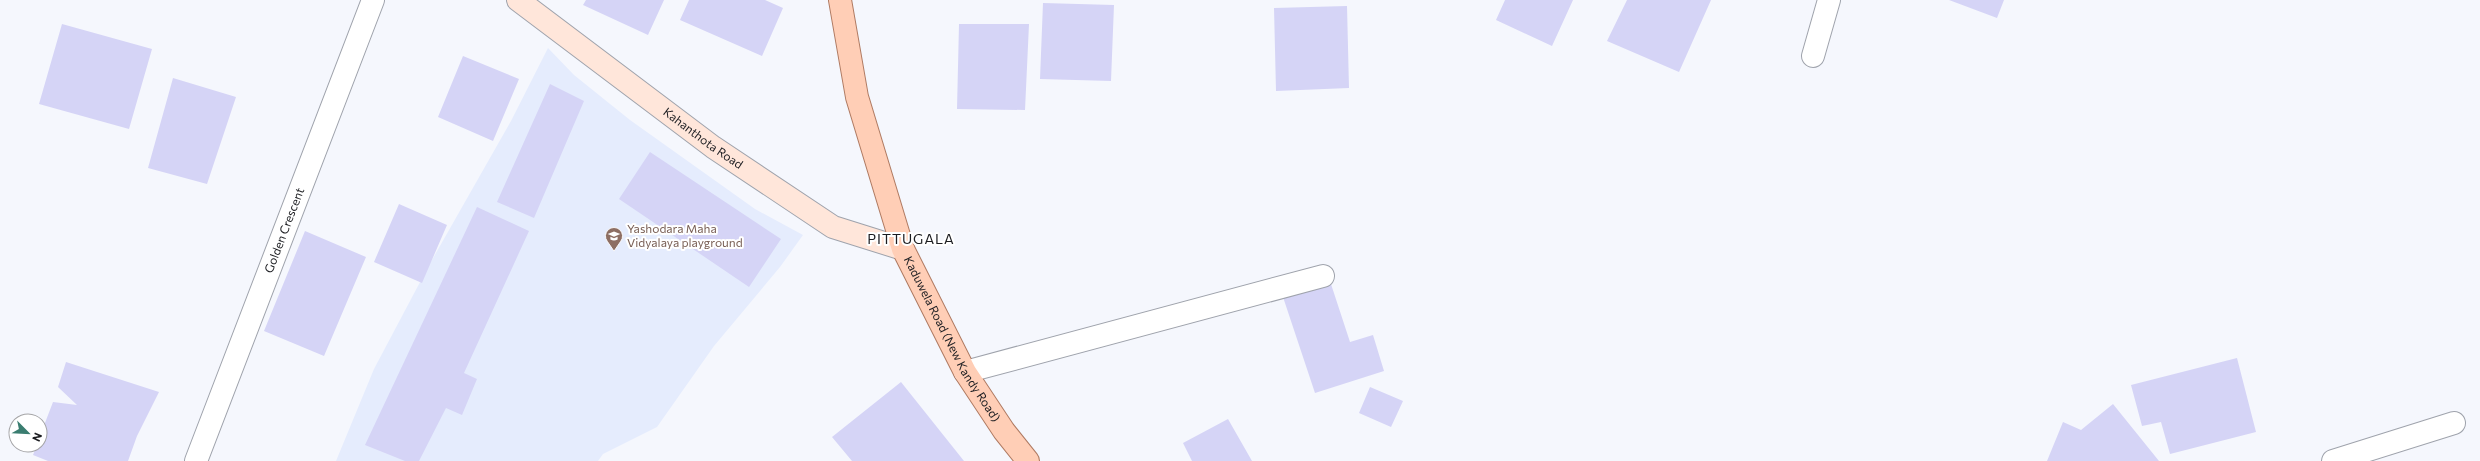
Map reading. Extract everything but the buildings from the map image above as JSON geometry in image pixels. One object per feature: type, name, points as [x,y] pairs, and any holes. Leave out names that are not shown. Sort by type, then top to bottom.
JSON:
[{"type":"main road","name":"Kahanthota Road","points":[[518,0],[713,147],[833,227],[903,248]]},
{"type":"main road","name":"Kaduwela Road (New Kandy Road)","points":[[840,0],[857,97],[903,248],[965,372],[1004,432],[1028,461]]},
{"type":"street","name":"Golden Crescent","points":[[196,461],[373,0]]},
{"type":"street","points":[[1813,56],[1829,0]]},
{"type":"street","points":[[965,372],[1323,276]]},
{"type":"street","points":[[2333,461],[2454,423]]},
{"type":"shaded area","name":"Yashodara Maha Vidyalaya playground","points":[[548,48],[574,75],[630,120],[755,209],[803,235],[780,267],[714,346],[657,427],[603,454],[598,461],[336,461],[374,369],[428,267],[511,121]]},
{"type":"place","name":"Yashodara Maha Vidyalaya playground","points":[[614,251]]},
{"type":"district","name":"PITTUGALA","points":[[911,239]]}]
